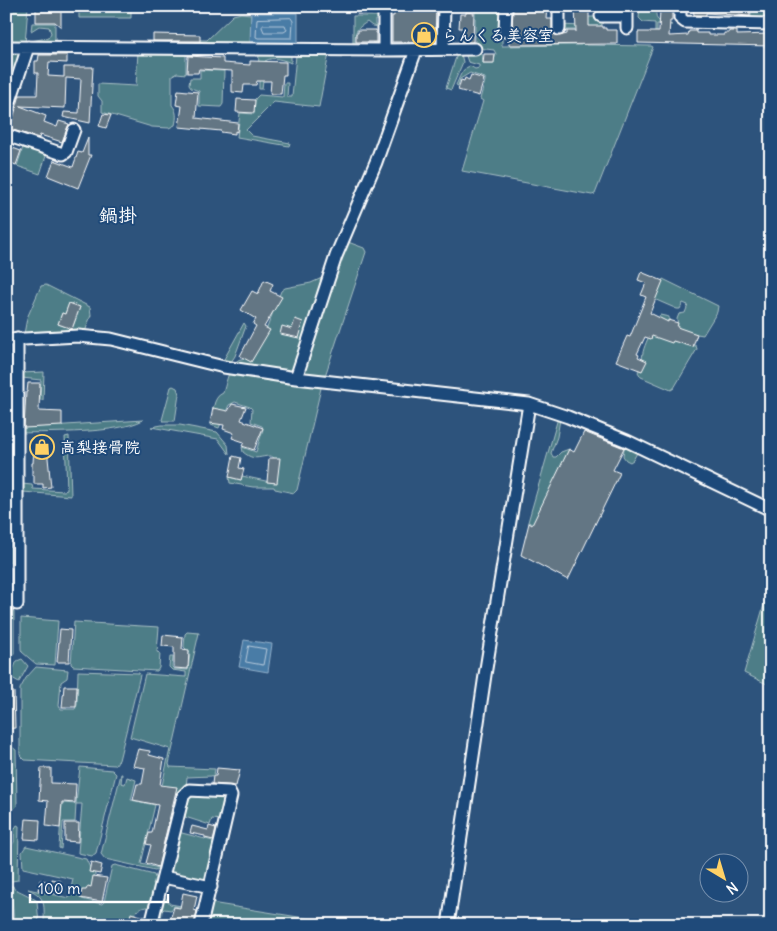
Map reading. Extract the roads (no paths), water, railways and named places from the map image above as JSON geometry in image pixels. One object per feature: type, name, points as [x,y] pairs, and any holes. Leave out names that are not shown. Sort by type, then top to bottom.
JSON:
[{"type":"street","points":[[384,6],[384,50]]},
{"type":"street","points":[[443,50],[444,6]]},
{"type":"street","points":[[505,31],[506,6]]},
{"type":"street","points":[[559,6],[559,29]]},
{"type":"street","points":[[680,6],[680,18],[685,22],[771,24]]},
{"type":"street","points":[[601,16],[627,11],[627,28]]},
{"type":"street","points":[[6,47],[475,49]]},
{"type":"street","points":[[6,112],[28,47]]},
{"type":"street","points":[[296,378],[336,256],[376,162],[416,50]]},
{"type":"street","points":[[6,135],[63,154],[66,152],[74,130]]},
{"type":"street","points":[[17,604],[12,339],[78,336],[111,339],[224,367],[296,378],[529,404],[568,417],[627,441],[771,510]]},
{"type":"street","points":[[448,925],[485,675],[529,404]]},
{"type":"street","points":[[151,925],[182,796],[189,790],[229,792],[231,796],[201,925]]},
{"type":"street","points":[[163,877],[211,887]]},
{"type":"water","points":[[251,13],[298,13],[298,43],[250,43]]},
{"type":"water","points":[[244,640],[272,644],[268,672],[239,667]]},
{"type":"place","name":"らんくる美容室","points":[[424,35]]},
{"type":"place","name":"高梨接骨院","points":[[42,447]]},
{"type":"district","name":"鍋掛","points":[[118,215]]}]
